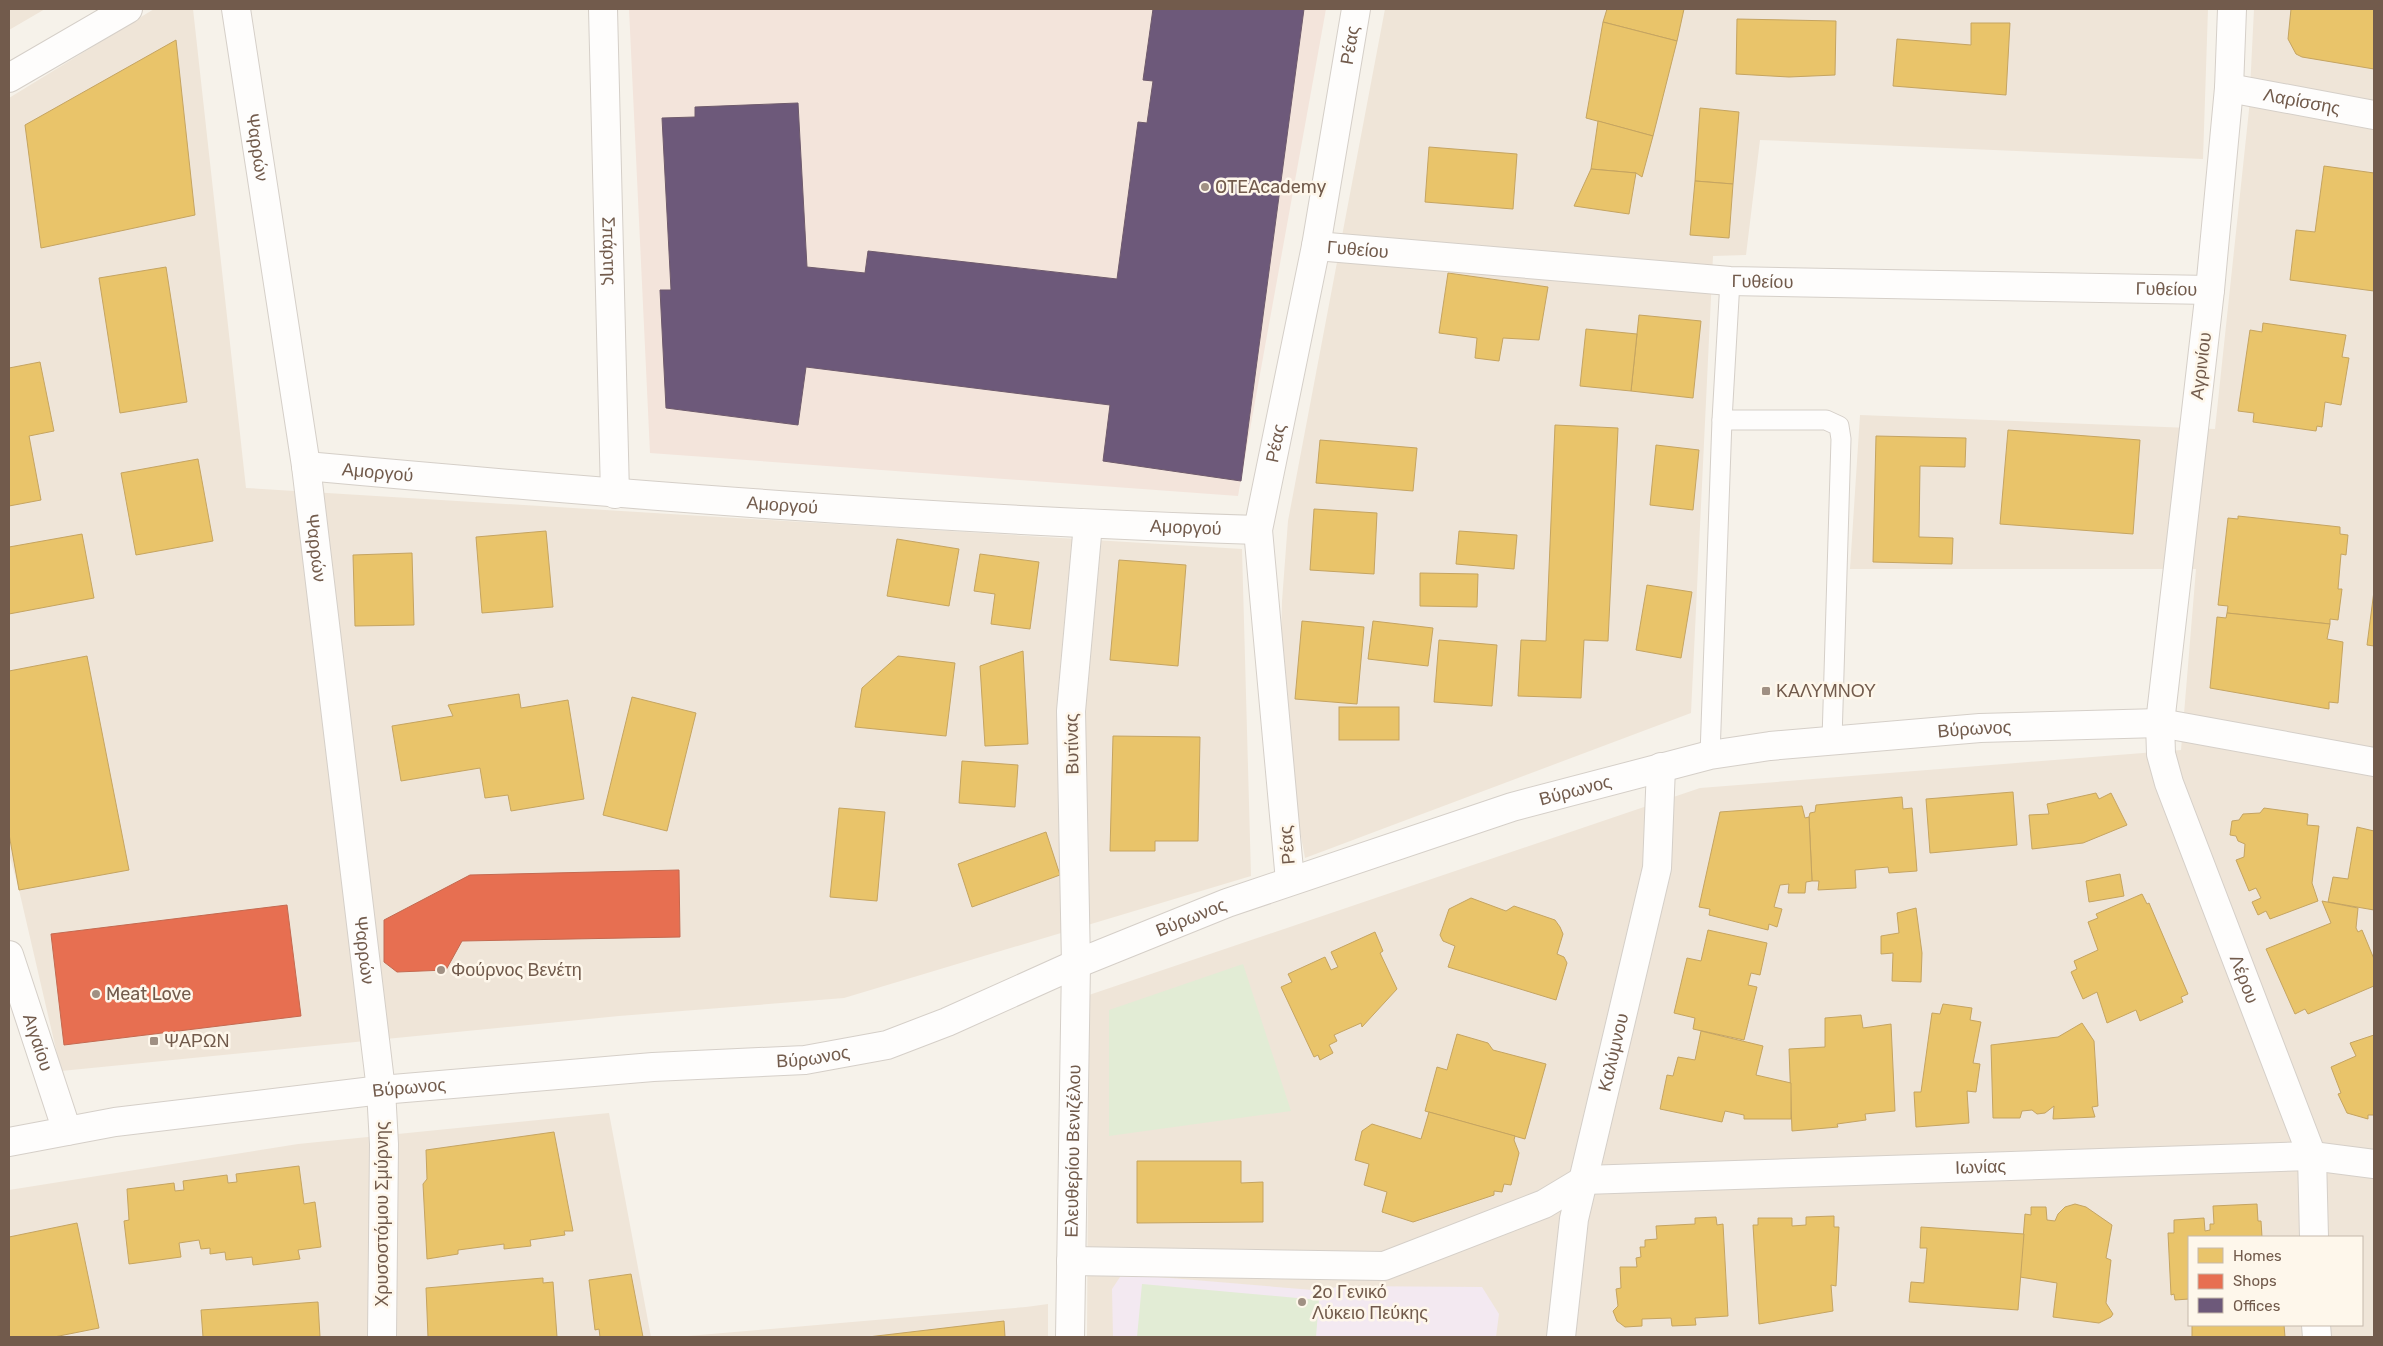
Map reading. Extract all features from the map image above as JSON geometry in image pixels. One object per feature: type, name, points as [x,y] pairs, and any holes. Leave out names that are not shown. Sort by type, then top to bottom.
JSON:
[{"type":"street","points":[[9,78],[128,9]]},
{"type":"street","name":"Ψαρρών","points":[[236,9],[306,466],[381,1090]]},
{"type":"street","name":"Σπάρτης","points":[[602,9],[615,494]]},
{"type":"street","name":"Ρέας","points":[[1290,881],[1258,530],[1316,246],[1356,9]]},
{"type":"street","name":"Αγρινίου","points":[[2160,723],[2210,290],[2229,88],[2232,9]]},
{"type":"street","name":"Λαρίσσης","points":[[2229,88],[2374,115]]},
{"type":"street","name":"Γυθείου","points":[[1316,246],[1730,281],[2210,290]]},
{"type":"street","name":"Αμοργού","points":[[306,466],[615,494],[1088,524],[1258,530]]},
{"type":"street","name":"Βυτίνας","points":[[1076,964],[1071,711],[1088,524]]},
{"type":"street","name":"Βύρωνος","points":[[9,1142],[165,1115],[381,1090],[653,1067],[805,1060],[887,1045],[917,1034],[1175,923],[1290,881],[1512,807],[1710,755],[1770,746],[1832,740],[1989,728],[2160,723],[2374,762]]},
{"type":"street","name":"Λέρου","points":[[2160,723],[2161,754],[2169,783],[2312,1156],[2314,1236]]},
{"type":"street","name":"Καλύμνου","points":[[1561,1337],[1574,1219],[1657,868],[1661,767]]},
{"type":"street","name":"Αιγαίου","points":[[9,956],[66,1131]]},
{"type":"street","name":"Ελευθερίου Βενιζέλου","points":[[1070,1337],[1076,964]]},
{"type":"street","name":"Χρυσοστόμου Σμύρνης","points":[[381,1090],[384,1144],[382,1337]]},
{"type":"street","name":"Ιωνίας","points":[[1584,1180],[2312,1156],[2374,1164]]},
{"type":"street","points":[[1071,1261],[1384,1266],[1544,1204],[1584,1180]]},
{"type":"lane","points":[[1710,755],[1722,420],[1730,281]]},
{"type":"lane","points":[[1722,420],[1826,420],[1839,426],[1832,740]]},
{"type":"shaded area","points":[[9,9],[45,9],[9,30]]},
{"type":"shaded area","points":[[154,9],[193,9],[246,488],[1242,549],[1251,876],[844,998],[619,1016],[61,1071],[9,854],[9,98]]},
{"type":"shaded area","points":[[629,9],[1326,9],[1238,496],[650,453]]},
{"type":"shaded area","points":[[1385,9],[2208,9],[2203,159],[1760,140],[1746,255],[1713,256],[1691,713],[1305,858],[1279,718],[1282,601],[1288,521]]},
{"type":"shaded area","points":[[2254,9],[2374,9],[2374,1337],[1087,1337],[1089,995],[1700,788],[2181,750],[2196,569],[1850,569],[1860,415],[2215,429],[2249,110]]},
{"type":"shaded area","points":[[609,1113],[651,1337],[9,1337],[9,1190],[298,1144]]},
{"type":"shaded area","name":"2ο Γενικό Λύκειο Πεύκης","points":[[1122,1274],[1325,1291],[1339,1286],[1482,1287],[1499,1314],[1496,1337],[1113,1337],[1112,1289]]},
{"type":"shaded area","points":[[1048,1304],[1048,1337],[676,1337],[1026,1307]]},
{"type":"green space","points":[[1243,964],[1291,1111],[1109,1136],[1109,1010]]},
{"type":"green space","points":[[1142,1284],[1319,1300],[1316,1337],[1137,1337]]},
{"type":"building: Homes","points":[[1607,9],[1684,9],[1677,41],[1603,22]]},
{"type":"building: Homes","points":[[2291,9],[2374,9],[2374,69],[2302,57],[2296,54],[2288,39]]},
{"type":"building: Homes","points":[[1737,19],[1836,21],[1835,75],[1789,77],[1736,74]]},
{"type":"building: Homes","points":[[1603,22],[1677,41],[1653,136],[1586,118]]},
{"type":"building: Homes","points":[[1971,23],[2010,23],[2006,95],[1893,86],[1897,39],[1971,45]]},
{"type":"building: Homes","points":[[176,40],[195,215],[41,248],[25,125]]},
{"type":"building: Homes","points":[[1700,108],[1739,112],[1733,184],[1695,181]]},
{"type":"building: Homes","points":[[1598,121],[1653,136],[1642,177],[1636,173],[1591,169]]},
{"type":"building: Homes","points":[[1429,147],[1517,154],[1513,209],[1425,202]]},
{"type":"building: Homes","points":[[2324,166],[2374,173],[2374,291],[2290,280],[2296,230],[2315,232]]},
{"type":"building: Homes","points":[[1591,169],[1636,173],[1629,214],[1574,206]]},
{"type":"building: Homes","points":[[1695,181],[1733,184],[1729,238],[1690,235]]},
{"type":"building: Homes","points":[[166,267],[187,402],[120,413],[99,278]]},
{"type":"building: Homes","points":[[1448,273],[1548,287],[1539,340],[1503,338],[1499,361],[1475,358],[1477,338],[1439,333]]},
{"type":"building: Homes","points":[[1639,315],[1701,321],[1693,398],[1631,391]]},
{"type":"building: Homes","points":[[2263,323],[2346,335],[2342,357],[2349,358],[2341,405],[2325,402],[2322,427],[2317,426],[2316,431],[2253,422],[2254,413],[2238,411],[2250,330],[2262,332]]},
{"type":"building: Homes","points":[[1586,329],[1637,334],[1631,391],[1580,386]]},
{"type":"building: Homes","points":[[40,362],[54,431],[29,436],[41,500],[9,506],[9,368]]},
{"type":"building: Homes","points":[[1555,425],[1618,428],[1608,641],[1584,640],[1581,698],[1518,696],[1521,640],[1546,641]]},
{"type":"building: Homes","points":[[2008,430],[2140,440],[2133,534],[2000,524]]},
{"type":"building: Homes","points":[[1876,436],[1966,438],[1965,467],[1920,466],[1919,537],[1953,538],[1952,564],[1873,562]]},
{"type":"building: Homes","points":[[1320,440],[1417,448],[1413,491],[1316,483]]},
{"type":"building: Homes","points":[[1656,445],[1699,450],[1693,510],[1650,505]]},
{"type":"building: Homes","points":[[198,459],[213,541],[136,555],[121,473]]},
{"type":"building: Homes","points":[[1314,509],[1377,513],[1374,574],[1310,570]]},
{"type":"building: Homes","points":[[2238,516],[2340,527],[2340,534],[2348,535],[2346,555],[2341,554],[2338,589],[2342,589],[2338,620],[2330,619],[2330,624],[2227,613],[2228,606],[2218,605],[2228,518],[2238,519]]},
{"type":"building: Homes","points":[[546,531],[553,607],[482,613],[476,537]]},
{"type":"building: Homes","points":[[1459,531],[1517,535],[1514,569],[1456,564]]},
{"type":"building: Homes","points":[[82,534],[94,598],[9,614],[9,547]]},
{"type":"building: Homes","points":[[897,539],[959,549],[949,606],[887,596]]},
{"type":"building: Homes","points":[[412,553],[414,625],[355,626],[353,555]]},
{"type":"building: Homes","points":[[980,554],[1039,562],[1030,629],[991,624],[995,594],[974,591]]},
{"type":"building: Homes","points":[[1119,560],[1186,565],[1178,666],[1110,660]]},
{"type":"building: Homes","points":[[1420,573],[1478,574],[1477,607],[1420,606]]},
{"type":"building: Homes","points":[[1647,585],[1692,592],[1681,658],[1636,650]]},
{"type":"building: Homes","points":[[2374,591],[2374,646],[2367,645]]},
{"type":"building: Homes","points":[[2227,613],[2330,624],[2327,639],[2343,642],[2338,703],[2329,702],[2329,709],[2210,688],[2217,617],[2226,618]]},
{"type":"building: Homes","points":[[1302,621],[1364,627],[1357,704],[1295,699]]},
{"type":"building: Homes","points":[[1373,621],[1433,628],[1428,666],[1368,659]]},
{"type":"building: Homes","points":[[1439,640],[1497,645],[1492,706],[1434,702]]},
{"type":"building: Homes","points":[[1023,651],[1028,744],[985,746],[980,666]]},
{"type":"building: Homes","points":[[87,656],[129,870],[19,890],[9,834],[9,671]]},
{"type":"building: Homes","points":[[898,656],[955,663],[946,736],[855,727],[862,688]]},
{"type":"building: Homes","points":[[519,694],[521,708],[568,700],[584,799],[511,811],[508,795],[485,798],[480,768],[401,781],[392,726],[453,716],[448,705]]},
{"type":"building: Homes","points":[[632,697],[696,713],[667,831],[603,815]]},
{"type":"building: Homes","points":[[1339,707],[1399,707],[1399,740],[1339,740]]},
{"type":"building: Homes","points":[[1113,736],[1200,737],[1198,841],[1155,841],[1155,851],[1110,851]]},
{"type":"building: Homes","points":[[962,761],[1018,765],[1015,807],[959,803]]},
{"type":"building: Homes","points":[[2013,792],[2017,845],[1930,853],[1926,799]]},
{"type":"building: Homes","points":[[2096,793],[2099,799],[2111,793],[2127,825],[2083,843],[2032,849],[2029,815],[2049,814],[2047,804]]},
{"type":"building: Homes","points":[[1902,797],[1903,809],[1912,808],[1917,871],[1889,873],[1888,867],[1855,870],[1856,888],[1818,890],[1819,881],[1812,881],[1809,817],[1810,813],[1815,812],[1816,805]]},
{"type":"building: Homes","points":[[1802,806],[1805,818],[1809,817],[1812,881],[1806,882],[1805,893],[1788,893],[1789,884],[1780,885],[1774,907],[1782,909],[1777,927],[1769,924],[1768,930],[1709,915],[1710,909],[1699,907],[1720,812]]},
{"type":"building: Homes","points":[[839,808],[885,812],[877,901],[830,897]]},
{"type":"building: Homes","points":[[2264,808],[2308,814],[2307,825],[2319,826],[2312,883],[2318,901],[2270,919],[2266,911],[2258,915],[2252,902],[2261,898],[2256,888],[2249,891],[2236,860],[2244,857],[2245,844],[2238,841],[2236,836],[2230,835],[2232,821],[2239,820],[2243,814],[2260,813]]},
{"type":"building: Homes","points":[[2357,827],[2374,831],[2374,910],[2328,902],[2333,877],[2348,879]]},
{"type":"building: Homes","points":[[1046,832],[1060,875],[972,907],[958,864]]},
{"type":"building: Homes","points":[[2120,874],[2124,896],[2089,902],[2086,881]]},
{"type":"building: Homes","points":[[2142,894],[2147,904],[2149,903],[2188,994],[2181,997],[2183,1002],[2140,1021],[2136,1010],[2107,1023],[2097,992],[2083,999],[2071,972],[2077,969],[2074,961],[2098,950],[2088,922],[2098,918],[2096,914]]},
{"type":"building: Homes","points":[[1471,898],[1506,911],[1514,906],[1555,920],[1563,934],[1557,954],[1564,957],[1567,963],[1556,1000],[1448,967],[1455,946],[1443,941],[1440,935],[1449,909]]},
{"type":"building: Homes","points":[[2322,901],[2358,908],[2356,928],[2358,932],[2362,930],[2374,959],[2374,986],[2308,1014],[2305,1009],[2295,1014],[2266,949],[2331,923]]},
{"type":"building: Homes","points":[[1916,908],[1922,953],[1921,982],[1892,981],[1893,953],[1881,954],[1881,936],[1899,933],[1897,913]]},
{"type":"building: Homes","points":[[1708,930],[1767,943],[1760,975],[1751,973],[1748,985],[1757,987],[1744,1040],[1693,1029],[1695,1018],[1674,1013],[1687,958],[1701,961]]},
{"type":"building: Homes","points":[[1375,932],[1383,951],[1380,953],[1397,989],[1362,1027],[1361,1023],[1334,1035],[1337,1041],[1329,1045],[1333,1053],[1320,1060],[1318,1055],[1314,1057],[1281,987],[1292,982],[1288,974],[1325,957],[1331,970],[1338,967],[1331,952]]},
{"type":"building: Homes","points":[[1943,1004],[1972,1008],[1970,1020],[1981,1022],[1973,1063],[1980,1064],[1976,1092],[1967,1091],[1969,1123],[1916,1127],[1914,1092],[1921,1092],[1932,1013],[1940,1014]]},
{"type":"building: Homes","points":[[1861,1015],[1863,1028],[1891,1024],[1895,1111],[1865,1114],[1866,1120],[1837,1124],[1838,1127],[1792,1131],[1789,1049],[1825,1047],[1825,1018]]},
{"type":"building: Homes","points":[[2082,1023],[2094,1041],[2098,1106],[2092,1107],[2095,1117],[2053,1119],[2054,1106],[2045,1113],[2037,1114],[2032,1110],[2022,1111],[2020,1118],[1993,1118],[1991,1045],[2058,1037]]},
{"type":"building: Homes","points":[[1701,1031],[1763,1046],[1756,1075],[1791,1083],[1791,1119],[1744,1119],[1744,1115],[1725,1111],[1722,1122],[1660,1109],[1667,1075],[1673,1076],[1678,1057],[1695,1060]]},
{"type":"building: Homes","points":[[1457,1034],[1488,1043],[1493,1050],[1546,1064],[1525,1139],[1425,1111],[1437,1067],[1447,1070]]},
{"type":"building: Homes","points":[[2374,1035],[2374,1115],[2368,1115],[2368,1119],[2347,1113],[2338,1094],[2341,1093],[2331,1067],[2356,1056],[2350,1043]]},
{"type":"building: Homes","points":[[1429,1112],[1515,1136],[1514,1140],[1519,1153],[1511,1185],[1504,1184],[1502,1192],[1494,1191],[1494,1195],[1413,1222],[1382,1212],[1387,1192],[1364,1185],[1369,1164],[1355,1160],[1362,1131],[1372,1124],[1421,1139]]},
{"type":"building: Homes","points":[[554,1132],[573,1231],[564,1231],[565,1235],[530,1240],[531,1246],[504,1249],[504,1244],[458,1250],[458,1254],[427,1259],[423,1184],[427,1179],[426,1150]]},
{"type":"building: Homes","points":[[1137,1161],[1241,1161],[1241,1183],[1263,1182],[1263,1222],[1137,1223]]},
{"type":"building: Homes","points":[[299,1166],[304,1204],[315,1202],[321,1247],[298,1250],[300,1259],[253,1265],[252,1257],[226,1260],[225,1252],[210,1254],[210,1248],[201,1249],[199,1240],[179,1243],[181,1257],[129,1264],[124,1221],[129,1220],[127,1189],[174,1183],[175,1191],[184,1190],[183,1181],[227,1175],[228,1183],[237,1182],[236,1174]]},
{"type":"building: Homes","points":[[2075,1204],[2086,1207],[2112,1225],[2106,1258],[2111,1260],[2106,1303],[2113,1314],[2099,1323],[2053,1317],[2057,1283],[2020,1277],[2025,1214],[2031,1215],[2031,1207],[2046,1207],[2047,1220],[2055,1221],[2058,1214],[2065,1207]]},
{"type":"building: Homes","points":[[2257,1204],[2258,1221],[2261,1221],[2262,1236],[2188,1236],[2188,1299],[2175,1300],[2174,1294],[2171,1295],[2168,1233],[2174,1233],[2174,1220],[2204,1218],[2205,1231],[2210,1230],[2210,1224],[2214,1224],[2213,1206]]},
{"type":"building: Homes","points":[[1834,1216],[1834,1227],[1839,1227],[1836,1286],[1831,1285],[1833,1311],[1759,1324],[1753,1225],[1758,1225],[1758,1218],[1792,1218],[1792,1226],[1806,1225],[1806,1217]]},
{"type":"building: Homes","points":[[1716,1217],[1717,1225],[1723,1224],[1728,1316],[1695,1318],[1696,1325],[1672,1326],[1671,1318],[1642,1319],[1642,1326],[1625,1327],[1617,1321],[1613,1311],[1618,1306],[1616,1289],[1621,1288],[1620,1267],[1637,1267],[1636,1258],[1641,1257],[1640,1247],[1645,1247],[1645,1240],[1657,1239],[1656,1226],[1695,1224],[1695,1218]]},
{"type":"building: Homes","points":[[77,1223],[99,1328],[54,1337],[9,1337],[9,1237]]},
{"type":"building: Homes","points":[[1921,1227],[2024,1234],[2018,1310],[1909,1302],[1911,1282],[1924,1283],[1927,1248],[1920,1248]]},
{"type":"building: Homes","points":[[631,1274],[643,1337],[600,1337],[599,1329],[595,1330],[589,1280]]},
{"type":"building: Homes","points":[[543,1278],[543,1283],[553,1282],[557,1337],[428,1337],[426,1288]]},
{"type":"building: Homes","points":[[318,1302],[320,1337],[203,1337],[201,1310]]},
{"type":"building: Homes","points":[[1004,1321],[1005,1337],[868,1337]]},
{"type":"building: Homes","points":[[2192,1326],[2284,1326],[2285,1337],[2192,1337]]},
{"type":"building: Shops","points":[[679,870],[680,937],[462,941],[446,970],[397,972],[384,962],[384,920],[470,875]]},
{"type":"building: Shops","points":[[287,905],[301,1016],[64,1045],[51,934]]},
{"type":"building: Offices","name":"OTEAcademy","points":[[1153,9],[1304,9],[1241,481],[1103,461],[1110,405],[806,367],[798,425],[666,408],[660,290],[671,290],[662,118],[695,117],[695,107],[798,103],[807,267],[865,273],[868,251],[1117,279],[1138,122],[1147,123],[1153,81],[1143,80]]},
{"type":"place","name":"OTEAcademy","points":[[1205,187]]},
{"type":"place","name":"ΚΑΛΥΜΝΟΥ","points":[[1766,691]]},
{"type":"place","name":"Φούρνος Βενέτη","points":[[441,970]]},
{"type":"place","name":"Meat Love","points":[[96,994]]},
{"type":"place","name":"ΨΑΡΩΝ","points":[[154,1041]]},
{"type":"place","name":"2ο Γενικό Λύκειο Πεύκης","points":[[1302,1302]]}]
